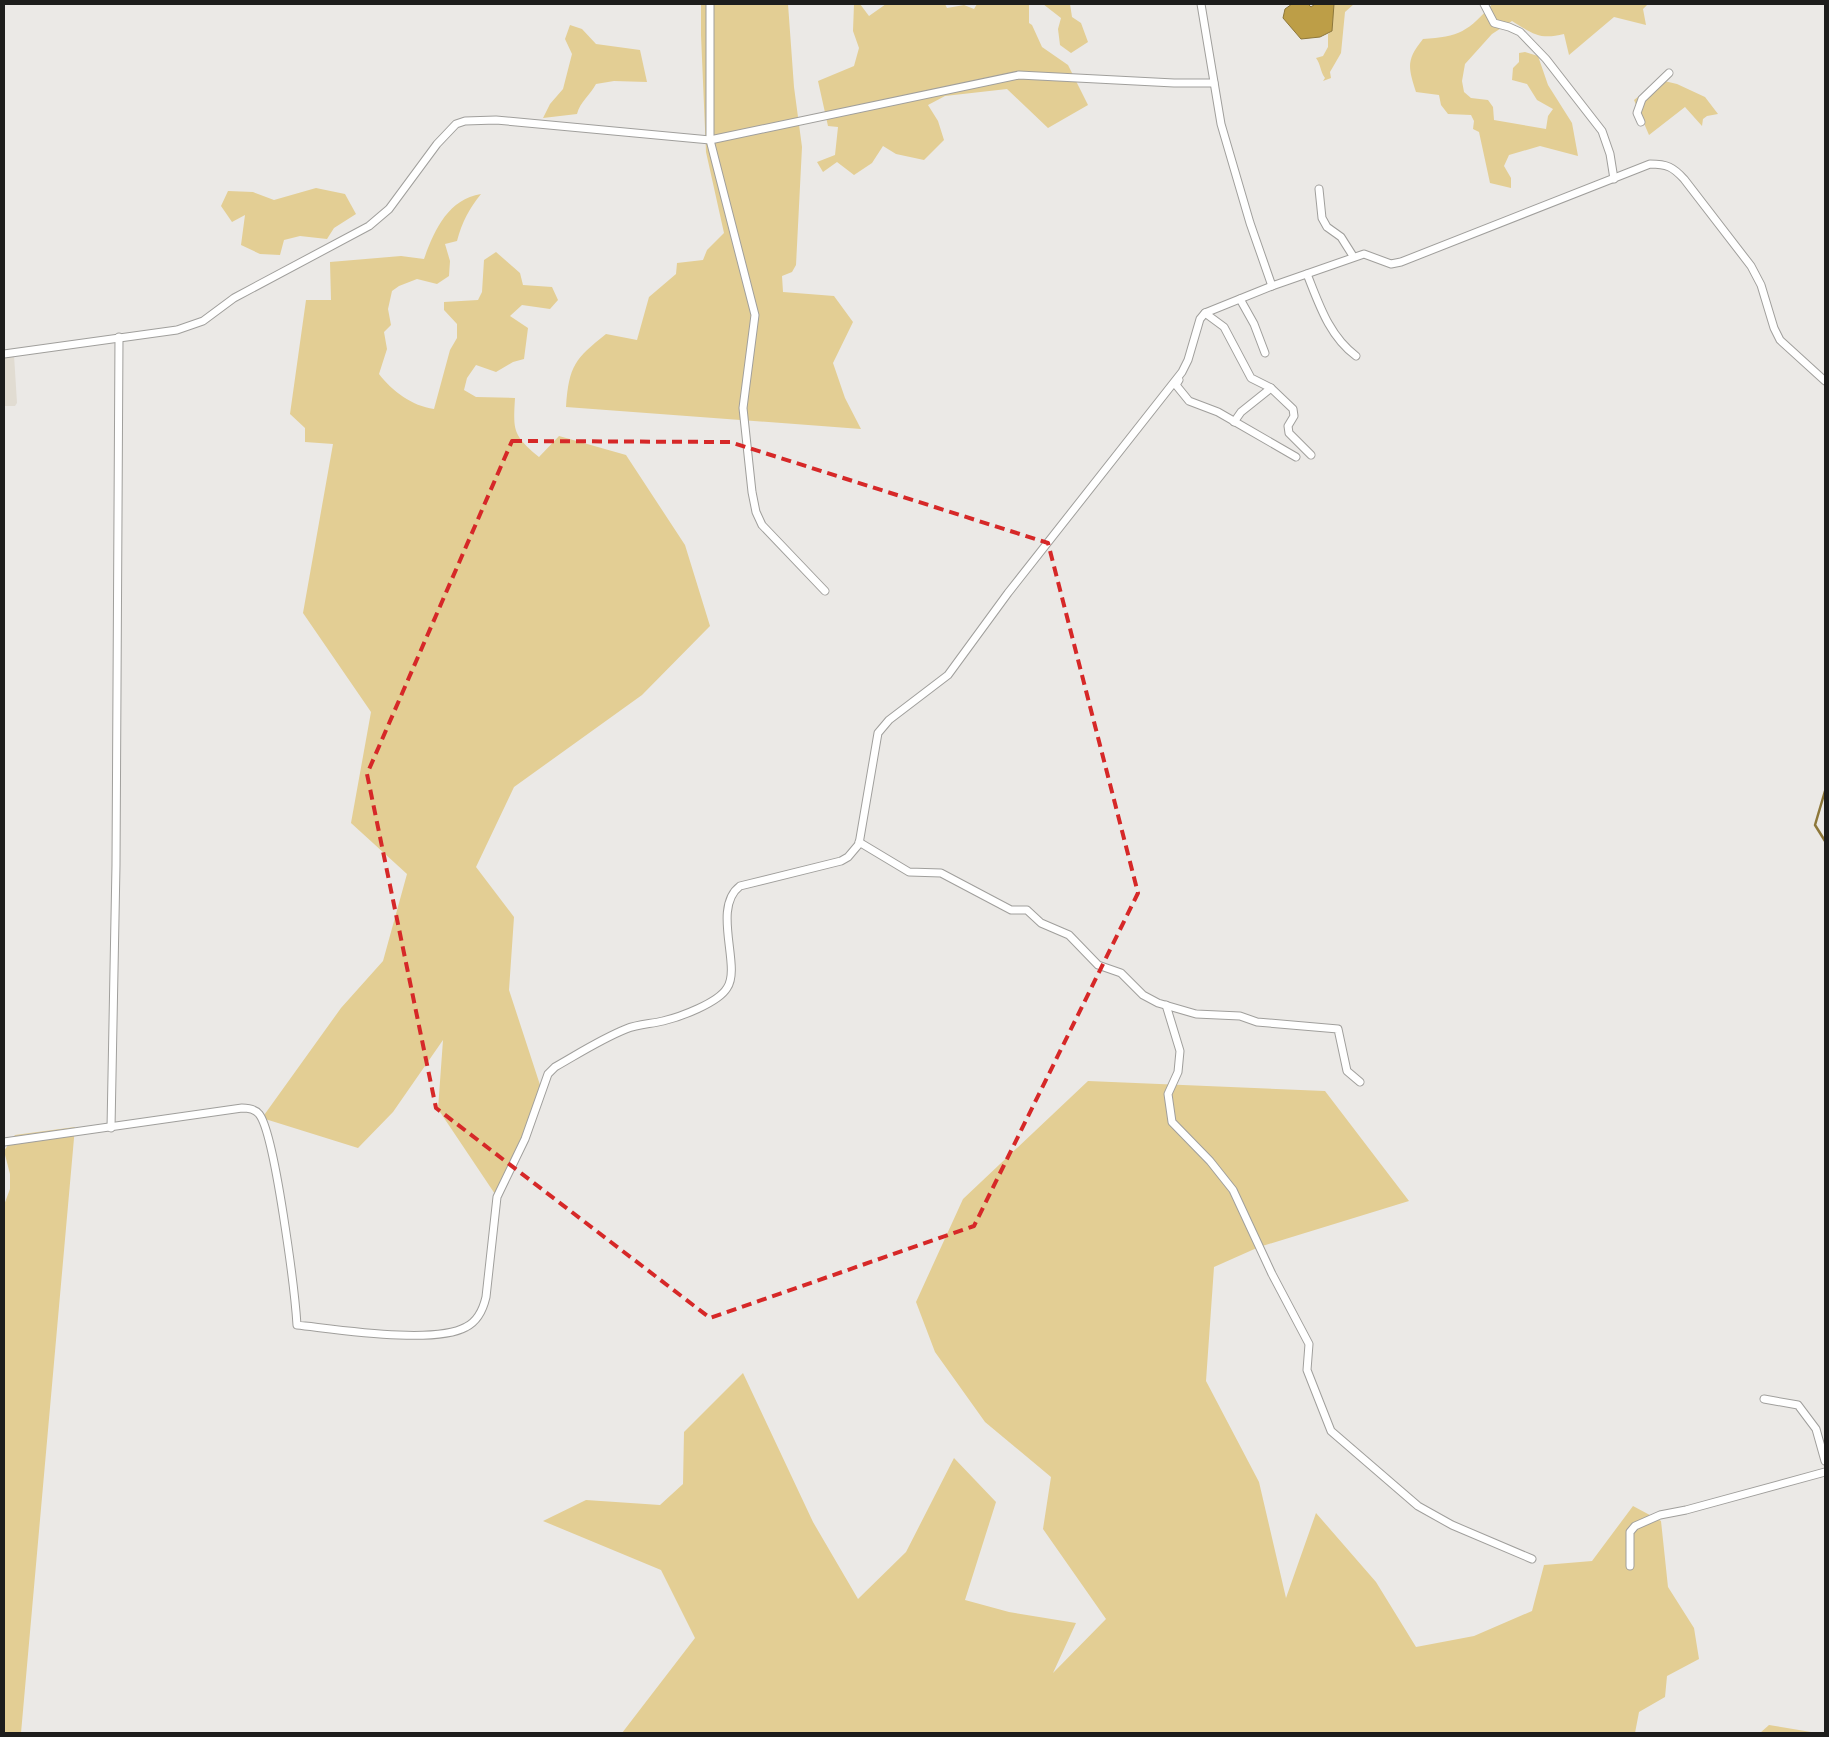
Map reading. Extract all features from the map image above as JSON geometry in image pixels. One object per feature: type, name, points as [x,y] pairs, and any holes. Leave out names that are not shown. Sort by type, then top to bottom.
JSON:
[{"type":"street","points":[[710,4],[710,140],[755,315],[743,408],[752,492],[756,512],[762,525],[825,591]]},
{"type":"street","points":[[1201,4],[1221,124],[1250,223],[1272,286]]},
{"type":"street","points":[[1484,4],[1494,23],[1516,29],[1546,58],[1602,131],[1610,154],[1614,180]]},
{"type":"street","points":[[1641,122],[1637,112],[1642,99],[1669,73]]},
{"type":"street","points":[[4,354],[192,326],[234,298],[368,226],[389,208],[449,129],[465,120],[496,120],[710,140],[1019,75],[1174,83],[1214,83]]},
{"type":"street","points":[[1296,457],[1218,412],[1189,401],[1176,385],[1188,360],[1200,319],[1205,313],[1353,256],[1364,254],[1392,264],[1401,262],[1614,180],[1650,164],[1669,165],[1684,179],[1751,266],[1761,285],[1774,328],[1780,340],[1825,381]]},
{"type":"street","points":[[1319,189],[1322,218],[1327,227],[1341,237],[1353,256]]},
{"type":"street","points":[[1307,274],[1331,330],[1344,347],[1356,356]]},
{"type":"street","points":[[1240,299],[1254,324],[1266,353]]},
{"type":"street","points":[[1205,313],[1224,327],[1251,378],[1271,388],[1293,409],[1294,416],[1288,426],[1289,433],[1310,455]]},
{"type":"street","points":[[111,1128],[116,865],[119,338]]},
{"type":"street","points":[[4,1142],[242,1108],[256,1111],[264,1122],[272,1153],[297,1325],[385,1335],[433,1334],[464,1328],[482,1312],[488,1287],[496,1197],[525,1139],[548,1074],[555,1067],[620,1032],[637,1025],[668,1020],[719,997],[730,982],[726,928],[735,890],[747,884],[841,860],[852,854],[860,842],[878,732],[889,720],[948,675],[1008,593],[1182,372]]},
{"type":"street","points":[[1234,422],[1241,412],[1271,388]]},
{"type":"street","points":[[860,842],[909,872],[941,873],[1011,910],[1027,910],[1041,923],[1069,935],[1098,965],[1122,973],[1143,995],[1166,1005],[1196,1014],[1240,1016],[1257,1022],[1338,1029],[1347,1071],[1360,1082]]},
{"type":"street","points":[[1166,1005],[1180,1051],[1178,1072],[1168,1094],[1172,1122],[1210,1161],[1233,1190],[1272,1274],[1309,1344],[1307,1370],[1331,1431],[1423,1509],[1452,1525],[1532,1559]]},
{"type":"street","points":[[1764,1399],[1798,1405],[1816,1429],[1825,1461]]},
{"type":"street","points":[[1630,1566],[1630,1532],[1644,1521],[1660,1515],[1686,1510],[1825,1472]]},
{"type":"highlighted area","points":[[512,441],[730,442],[1048,543],[1138,893],[974,1226],[710,1318],[436,1108],[367,774]]},
{"type":"shaded area","points":[[701,4],[788,4],[794,87],[802,147],[796,265],[792,272],[782,276],[783,292],[834,296],[853,322],[833,363],[845,398],[861,429],[566,407],[572,372],[587,350],[606,334],[637,340],[649,297],[676,274],[677,263],[703,260],[707,250],[724,233],[706,152]]},
{"type":"shaded area","points":[[854,4],[860,4],[869,16],[886,4],[945,4],[947,8],[964,5],[974,9],[977,4],[1029,4],[1029,23],[1032,25],[1042,47],[1068,65],[1088,105],[1048,128],[1007,89],[945,96],[928,105],[938,121],[944,140],[924,160],[896,154],[883,146],[872,163],[854,175],[837,162],[823,172],[817,162],[835,155],[838,127],[828,126],[818,81],[854,66],[859,48],[853,31]]},
{"type":"shaded area","points":[[1043,4],[1070,4],[1072,17],[1081,23],[1088,42],[1071,53],[1060,45],[1058,29],[1061,18]]},
{"type":"shaded area","points":[[1292,4],[1308,4],[1311,7],[1315,4],[1334,4],[1332,31],[1320,37],[1301,39],[1283,18],[1285,9]]},
{"type":"shaded area","points":[[1334,4],[1354,4],[1345,12],[1341,53],[1330,72],[1331,78],[1323,81],[1325,78],[1316,58],[1323,56],[1328,47],[1328,34],[1332,31]]},
{"type":"shaded area","points":[[1492,4],[1648,4],[1643,9],[1646,25],[1614,17],[1569,55],[1564,34],[1556,36],[1537,35],[1512,21],[1492,34],[1465,64],[1462,81],[1464,92],[1471,98],[1488,100],[1493,107],[1494,120],[1546,129],[1548,116],[1553,109],[1537,100],[1527,84],[1512,80],[1513,68],[1519,62],[1519,53],[1525,52],[1538,56],[1548,85],[1572,123],[1578,156],[1540,146],[1509,155],[1504,166],[1511,178],[1511,188],[1490,183],[1479,132],[1473,129],[1474,121],[1471,115],[1448,114],[1441,105],[1439,95],[1416,92],[1410,70],[1411,58],[1423,39],[1446,36],[1462,31],[1477,21]]},
{"type":"shaded area","points":[[570,25],[582,29],[596,44],[640,50],[647,82],[614,81],[596,84],[580,106],[577,114],[543,118],[550,104],[563,89],[572,54],[565,39]]},
{"type":"shaded area","points":[[1660,80],[1677,84],[1705,97],[1718,114],[1707,116],[1703,119],[1702,126],[1685,107],[1649,135],[1634,100]]},
{"type":"shaded area","points":[[316,188],[345,194],[356,214],[334,228],[327,239],[300,236],[284,240],[280,255],[260,254],[241,245],[245,215],[232,222],[221,206],[228,191],[253,192],[274,200]]},
{"type":"shaded area","points":[[481,194],[466,216],[457,241],[445,244],[450,261],[449,276],[437,284],[417,279],[392,291],[388,309],[391,325],[384,332],[387,349],[379,374],[403,397],[418,405],[434,409],[450,350],[457,338],[457,324],[444,310],[444,302],[478,300],[482,292],[484,260],[496,252],[520,273],[523,285],[552,287],[558,300],[550,309],[522,305],[510,316],[528,328],[524,359],[513,362],[496,372],[476,365],[467,378],[464,390],[476,397],[515,398],[514,418],[516,432],[524,443],[539,457],[559,436],[626,455],[685,545],[710,626],[642,695],[514,787],[476,867],[514,917],[509,990],[542,1091],[497,1197],[438,1109],[443,1040],[393,1112],[358,1148],[262,1118],[341,1008],[383,961],[407,874],[351,823],[371,712],[303,613],[333,444],[305,442],[305,428],[290,414],[306,300],[331,300],[330,262],[401,256],[424,259],[432,238],[451,209],[469,197]]},
{"type":"shaded area","points":[[14,355],[17,403],[15,406],[4,406],[4,357]]},
{"type":"shaded area","points":[[1088,1081],[1325,1091],[1409,1201],[1259,1247],[1214,1267],[1206,1381],[1259,1482],[1286,1598],[1316,1513],[1376,1582],[1416,1647],[1474,1636],[1532,1611],[1544,1565],[1592,1561],[1633,1506],[1661,1521],[1668,1587],[1694,1628],[1699,1659],[1667,1676],[1665,1697],[1639,1712],[1635,1733],[622,1733],[695,1638],[661,1570],[543,1521],[586,1500],[660,1505],[683,1484],[684,1432],[743,1373],[813,1522],[858,1599],[906,1552],[954,1458],[996,1502],[965,1600],[1009,1612],[1076,1623],[1053,1673],[1106,1619],[1043,1529],[1051,1477],[985,1422],[935,1352],[916,1302],[963,1199]]},
{"type":"shaded area","points":[[75,1127],[21,1733],[4,1733],[4,1205],[10,1189],[10,1174],[4,1151],[15,1135]]},
{"type":"shaded area","points":[[1769,1725],[1817,1733],[1760,1733]]},
{"type":"waterway","points":[[1825,791],[1815,825],[1825,841]]}]
